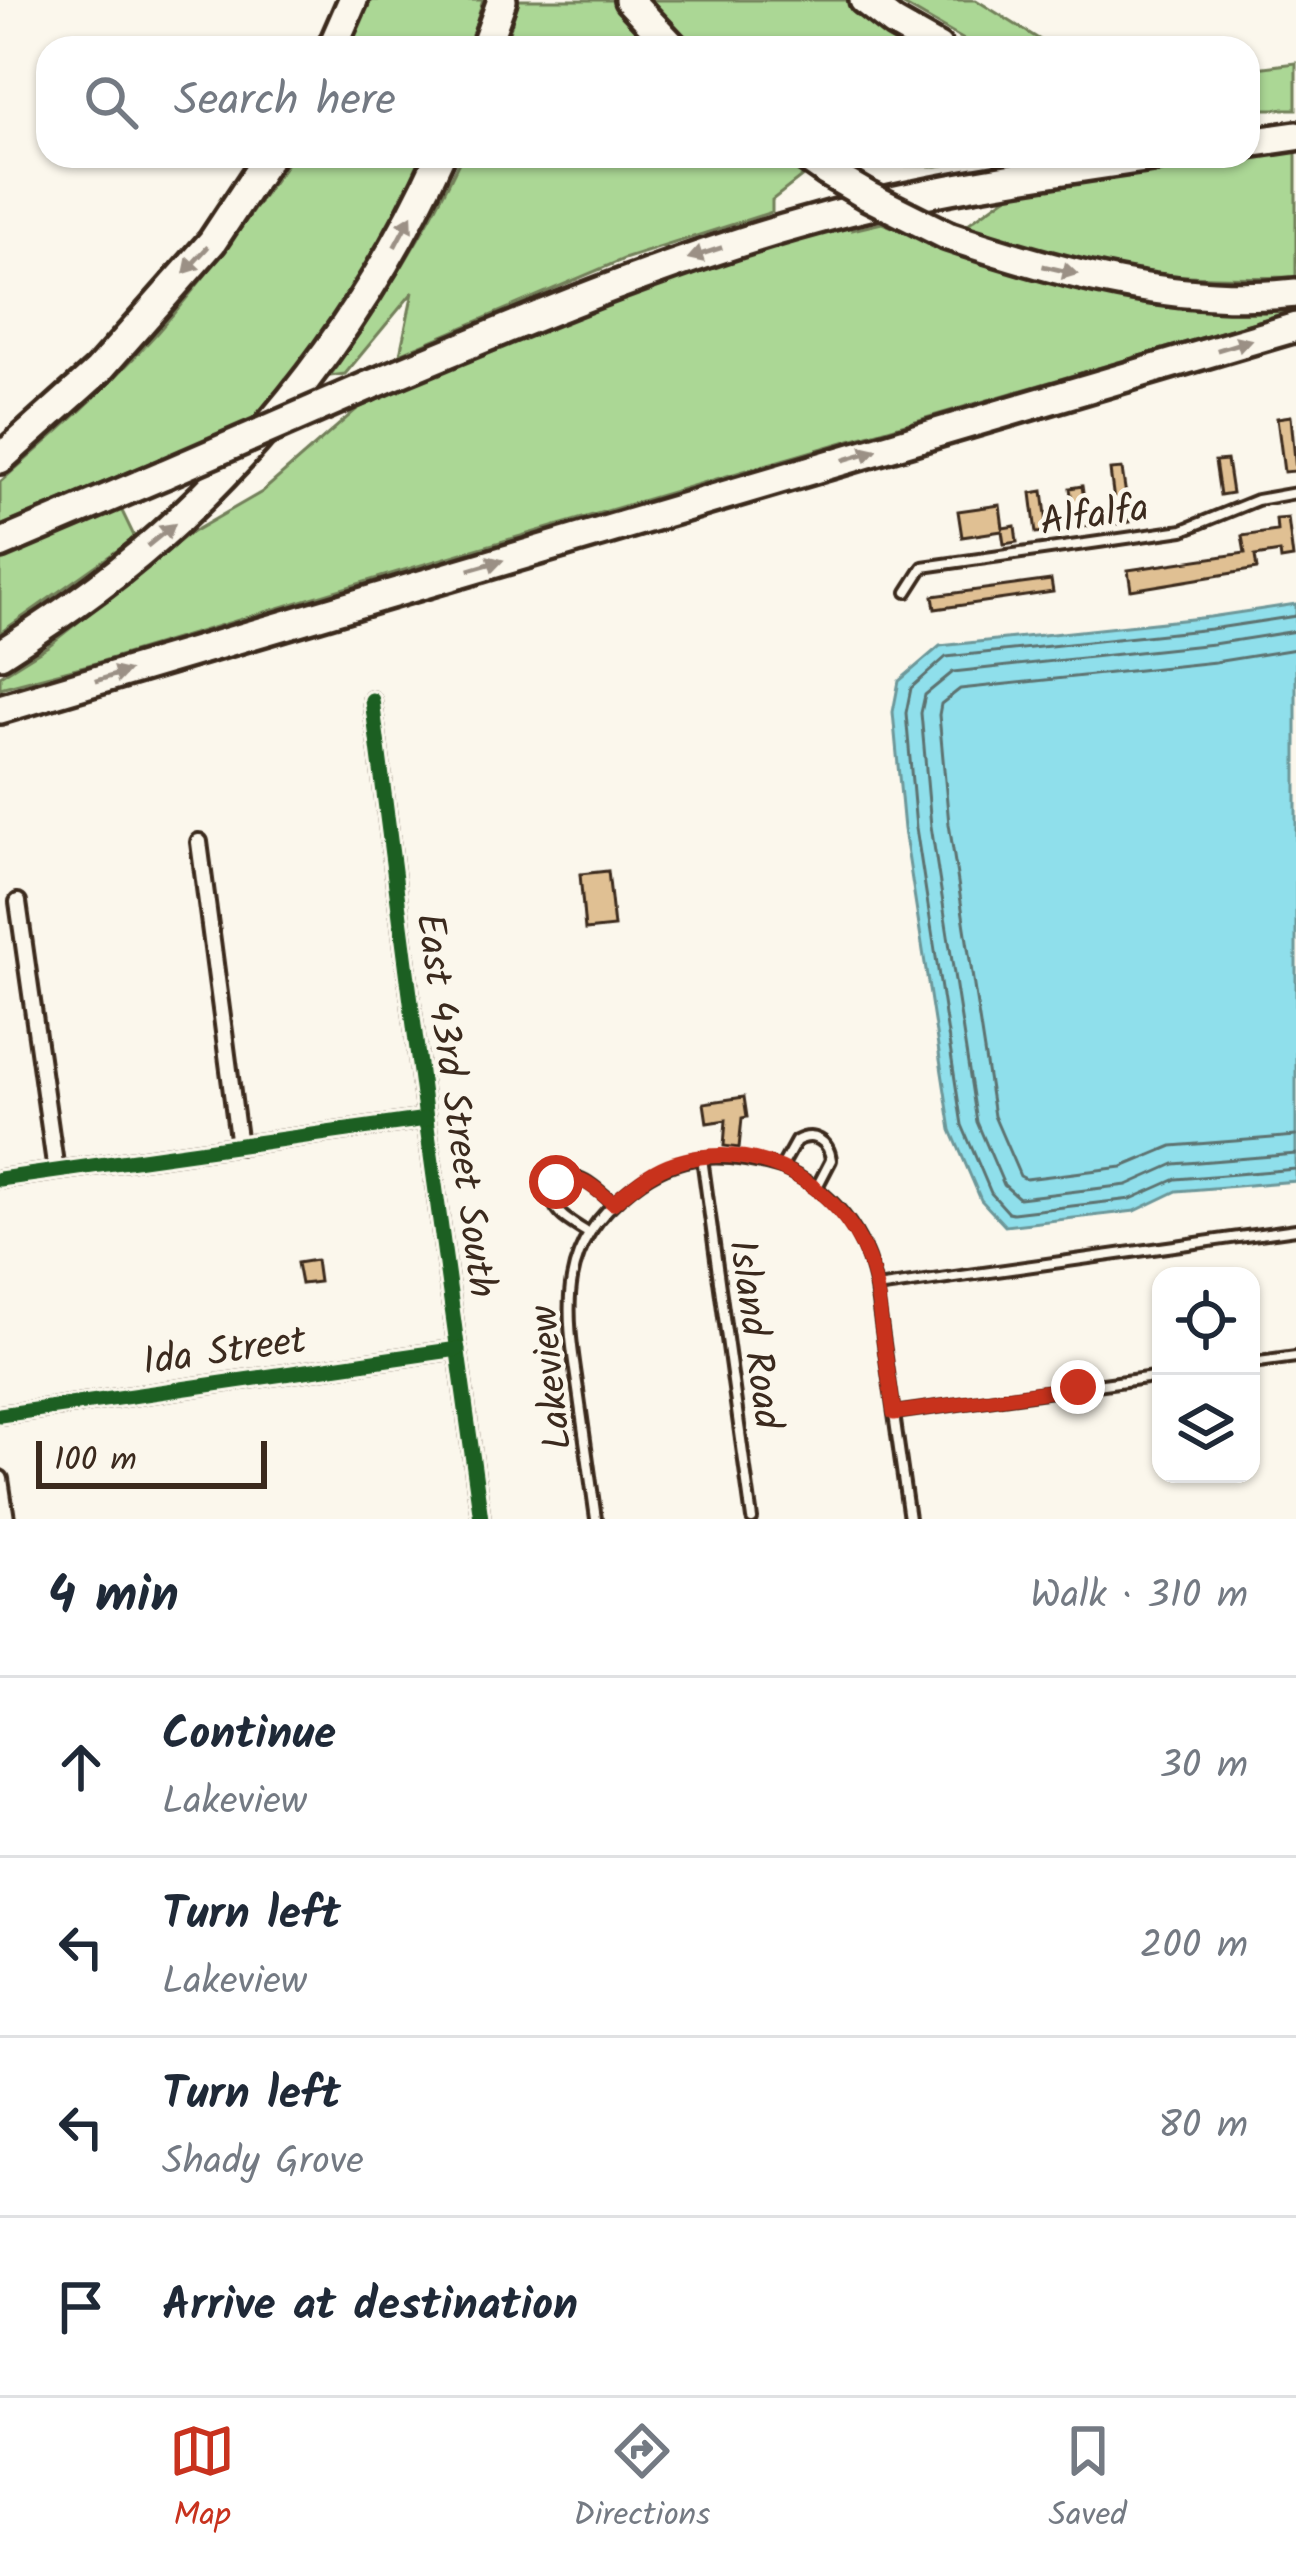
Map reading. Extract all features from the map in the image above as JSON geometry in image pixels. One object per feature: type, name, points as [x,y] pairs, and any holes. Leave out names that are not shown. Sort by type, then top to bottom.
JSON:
[{"type":"highway","points":[[337,36],[353,0]]},
{"type":"highway","points":[[489,36],[502,0]]},
{"type":"highway","points":[[629,0],[663,36]]},
{"type":"highway","points":[[864,0],[917,36]]},
{"type":"highway","points":[[1260,125],[1296,124]]},
{"type":"highway","points":[[1260,140],[1296,136]]},
{"type":"highway","points":[[0,459],[98,371],[212,242],[261,168]]},
{"type":"highway","points":[[0,654],[68,608],[177,522],[308,380],[385,263],[434,168]]},
{"type":"highway","points":[[822,168],[949,236],[1033,264],[1160,290],[1296,293]]},
{"type":"highway","points":[[0,544],[637,275],[817,219],[994,180],[1076,168]]},
{"type":"highway","points":[[0,709],[1296,326]]},
{"type":"street","name":"East 43rd Street South","points":[[372,700],[481,1519]]},
{"type":"street","points":[[199,842],[239,1145]]},
{"type":"street","points":[[19,902],[56,1172]]},
{"type":"street","points":[[0,1179],[426,1119]]},
{"type":"street","name":"Ida Street","points":[[0,1414],[458,1349]]},
{"type":"street","points":[[0,1479],[6,1519]]},
{"type":"lane","name":"Alfalfa","points":[[907,592],[923,567],[1183,530],[1257,500],[1296,493]]},
{"type":"lane","points":[[782,1168],[796,1141],[821,1139],[831,1160],[817,1187]]},
{"type":"lane","name":"Lakeview","points":[[596,1519],[568,1308],[575,1263],[589,1233],[613,1203],[672,1163],[702,1157],[782,1168],[817,1187],[856,1231],[876,1288],[909,1519]]},
{"type":"lane","name":"Island Road","points":[[702,1157],[752,1519]]},
{"type":"lane","points":[[589,1233],[554,1209],[551,1191],[556,1182],[574,1177],[584,1180],[613,1203]]},
{"type":"lane","points":[[876,1288],[1296,1229]]},
{"type":"lane","points":[[1260,1362],[1296,1357]]},
{"type":"lane","points":[[894,1413],[1152,1377]]},
{"type":"green space","points":[[371,0],[483,0],[472,36],[354,36]]},
{"type":"green space","points":[[519,0],[614,0],[648,36],[508,36]]},
{"type":"green space","points":[[651,0],[852,0],[902,36],[683,36]]},
{"type":"green space","points":[[895,0],[976,0],[1034,36],[957,36]]},
{"type":"green space","points":[[1296,63],[1296,109],[1260,109],[1260,68]]},
{"type":"green space","points":[[1296,148],[1296,277],[1185,276],[1118,269],[1040,252],[965,226],[1020,187],[1164,168],[1260,168],[1260,153]]},
{"type":"green space","points":[[283,168],[419,168],[350,294],[262,416],[0,526],[0,482],[154,336]]},
{"type":"green space","points":[[456,168],[801,168],[808,172],[772,200],[772,212],[624,259],[400,354],[413,292],[345,374],[330,376],[433,213]]},
{"type":"green space","points":[[882,223],[1005,269],[1072,287],[1296,302],[1296,310],[0,688],[0,676],[48,646],[186,536],[262,492],[358,408],[614,297],[849,224],[852,230]]},
{"type":"green space","points":[[120,507],[135,538],[0,633],[0,557]]},
{"type":"water","points":[[1296,604],[1296,1181],[1177,1191],[1135,1211],[1005,1226],[981,1200],[951,1130],[904,829],[893,712],[899,681],[940,646]]},
{"type":"building","points":[[1291,416],[1296,471],[1284,472],[1277,418]]},
{"type":"building","points":[[1227,460],[1232,493],[1220,495],[1215,461]]},
{"type":"building","points":[[1122,469],[1130,522],[1117,524],[1110,470]]},
{"type":"building","points":[[1082,486],[1088,526],[1076,528],[1070,488]]},
{"type":"building","points":[[1043,491],[1048,532],[1036,533],[1031,493]]},
{"type":"building","points":[[1000,505],[1003,528],[1015,526],[1017,542],[1004,544],[1002,531],[962,537],[958,511]]},
{"type":"building","points":[[1288,518],[1293,558],[1281,560],[1280,552],[1255,556],[1257,569],[1131,590],[1128,570],[1245,553],[1242,536],[1277,531],[1276,519]]},
{"type":"building","points":[[1051,580],[1053,592],[935,609],[933,596]]},
{"type":"building","points":[[608,871],[614,927],[585,930],[580,874]]},
{"type":"building","points":[[744,1097],[747,1117],[742,1118],[739,1148],[724,1146],[726,1120],[707,1123],[704,1103]]},
{"type":"building","points":[[316,1260],[319,1282],[301,1284],[297,1263]]},
{"type":"cycle path","points":[[372,700],[481,1519]]},
{"type":"cycle path","points":[[0,1179],[426,1119]]},
{"type":"cycle path","points":[[0,1415],[458,1349]]},
{"type":"route","points":[[556,1182],[574,1177],[584,1180],[613,1203],[672,1163],[733,1158],[782,1168],[817,1187],[856,1231],[873,1272],[894,1413],[1078,1387]]}]
